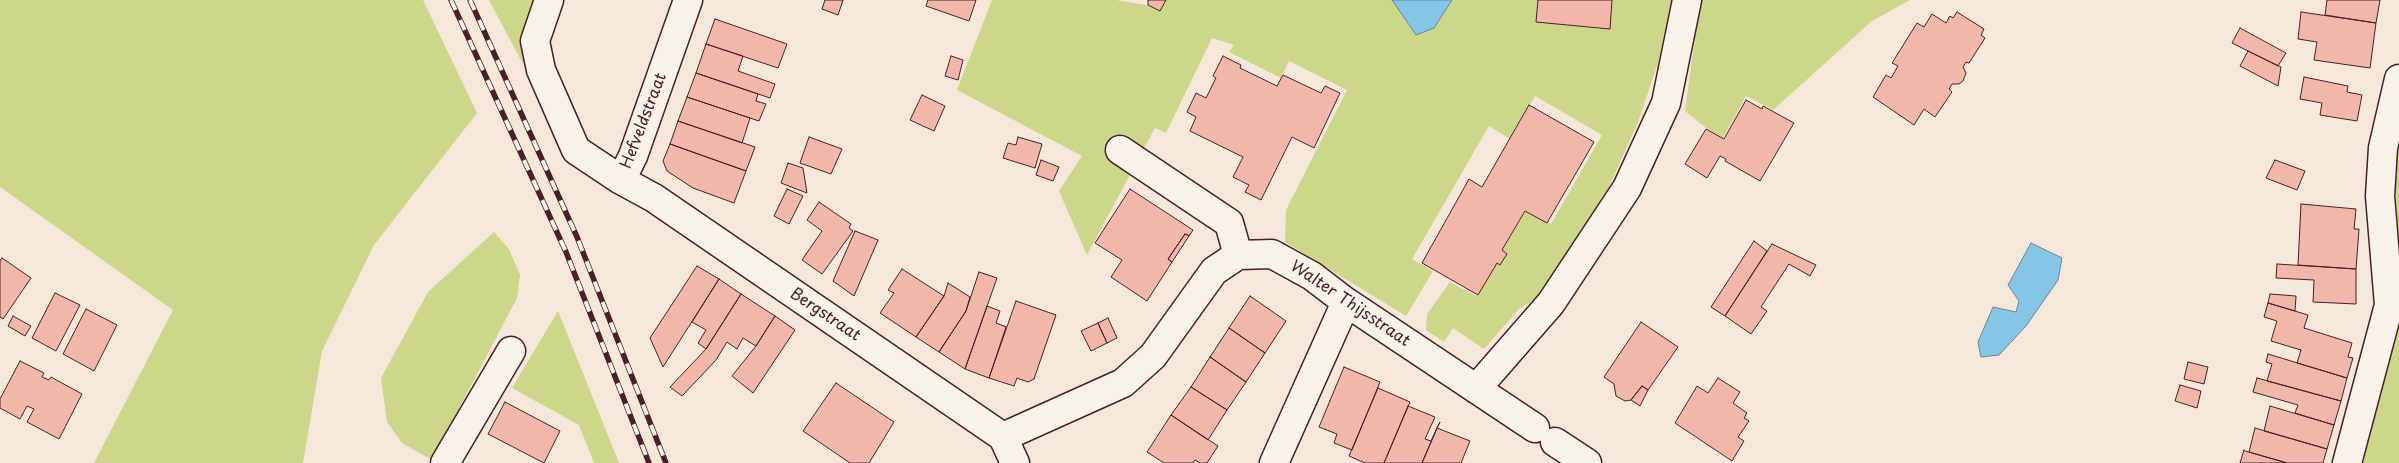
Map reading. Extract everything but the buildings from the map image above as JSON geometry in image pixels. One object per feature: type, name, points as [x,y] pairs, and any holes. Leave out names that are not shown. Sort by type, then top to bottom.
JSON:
[{"type":"street","name":"Hefveldstraat","points":[[549,0],[535,42],[540,70],[576,150],[621,180],[634,156],[688,0]]},
{"type":"street","points":[[1476,388],[1551,303],[1627,188],[1666,103],[1688,0]]},
{"type":"street","points":[[2347,463],[2389,305],[2380,196],[2382,148],[2399,79]]},
{"type":"street","points":[[1015,463],[1003,437],[1123,382],[1153,356],[1214,271],[1238,255],[1229,222],[1120,150]]},
{"type":"street","name":"Bergstraat","points":[[621,180],[654,198],[1003,437]]},
{"type":"street","name":"Walter Thijsstraat","points":[[1238,255],[1272,254],[1312,276],[1346,302],[1587,463]]},
{"type":"street","points":[[1274,463],[1346,302]]},
{"type":"street","points":[[446,463],[511,351]]},
{"type":"green space","points":[[0,0],[423,0],[477,113],[374,245],[322,351],[303,463],[94,463],[173,310],[0,187]]},
{"type":"green space","points":[[489,0],[536,0],[530,20],[523,64]]},
{"type":"green space","points":[[992,0],[1116,0],[1147,5],[1160,11],[1166,0],[1671,0],[1658,63],[1637,125],[1606,193],[1566,263],[1542,296],[1520,308],[1484,349],[1453,328],[1444,342],[1426,330],[1427,314],[1450,282],[1476,296],[1526,210],[1551,224],[1602,135],[1535,96],[1510,139],[1489,126],[1412,259],[1433,271],[1406,316],[1285,242],[1286,210],[1347,90],[1289,61],[1281,78],[1229,52],[1234,45],[1212,38],[1166,133],[1155,128],[1087,255],[1059,191],[1082,156],[957,90]]},
{"type":"green space","points":[[1700,0],[1910,0],[1872,21],[1773,110],[1746,96],[1723,138],[1706,128],[1685,111]]},
{"type":"green space","points":[[2399,127],[2399,288],[2389,207]]},
{"type":"green space","points":[[494,232],[509,249],[520,275],[517,298],[432,460],[402,443],[387,422],[381,378],[428,292]]},
{"type":"green space","points":[[2399,307],[2399,463],[2355,463]]},
{"type":"green space","points":[[558,311],[619,463],[594,463],[579,425],[512,388]]},
{"type":"water","points":[[1392,0],[1452,0],[1434,28],[1416,35]]},
{"type":"water","points":[[2031,243],[2062,258],[2058,280],[2026,326],[1999,355],[1981,357],[1978,342],[1993,307],[2016,312],[2019,301],[2008,285]]},
{"type":"railway","points":[[451,0],[566,252],[649,463]]},
{"type":"railway","points":[[470,0],[577,237],[666,463]]}]
